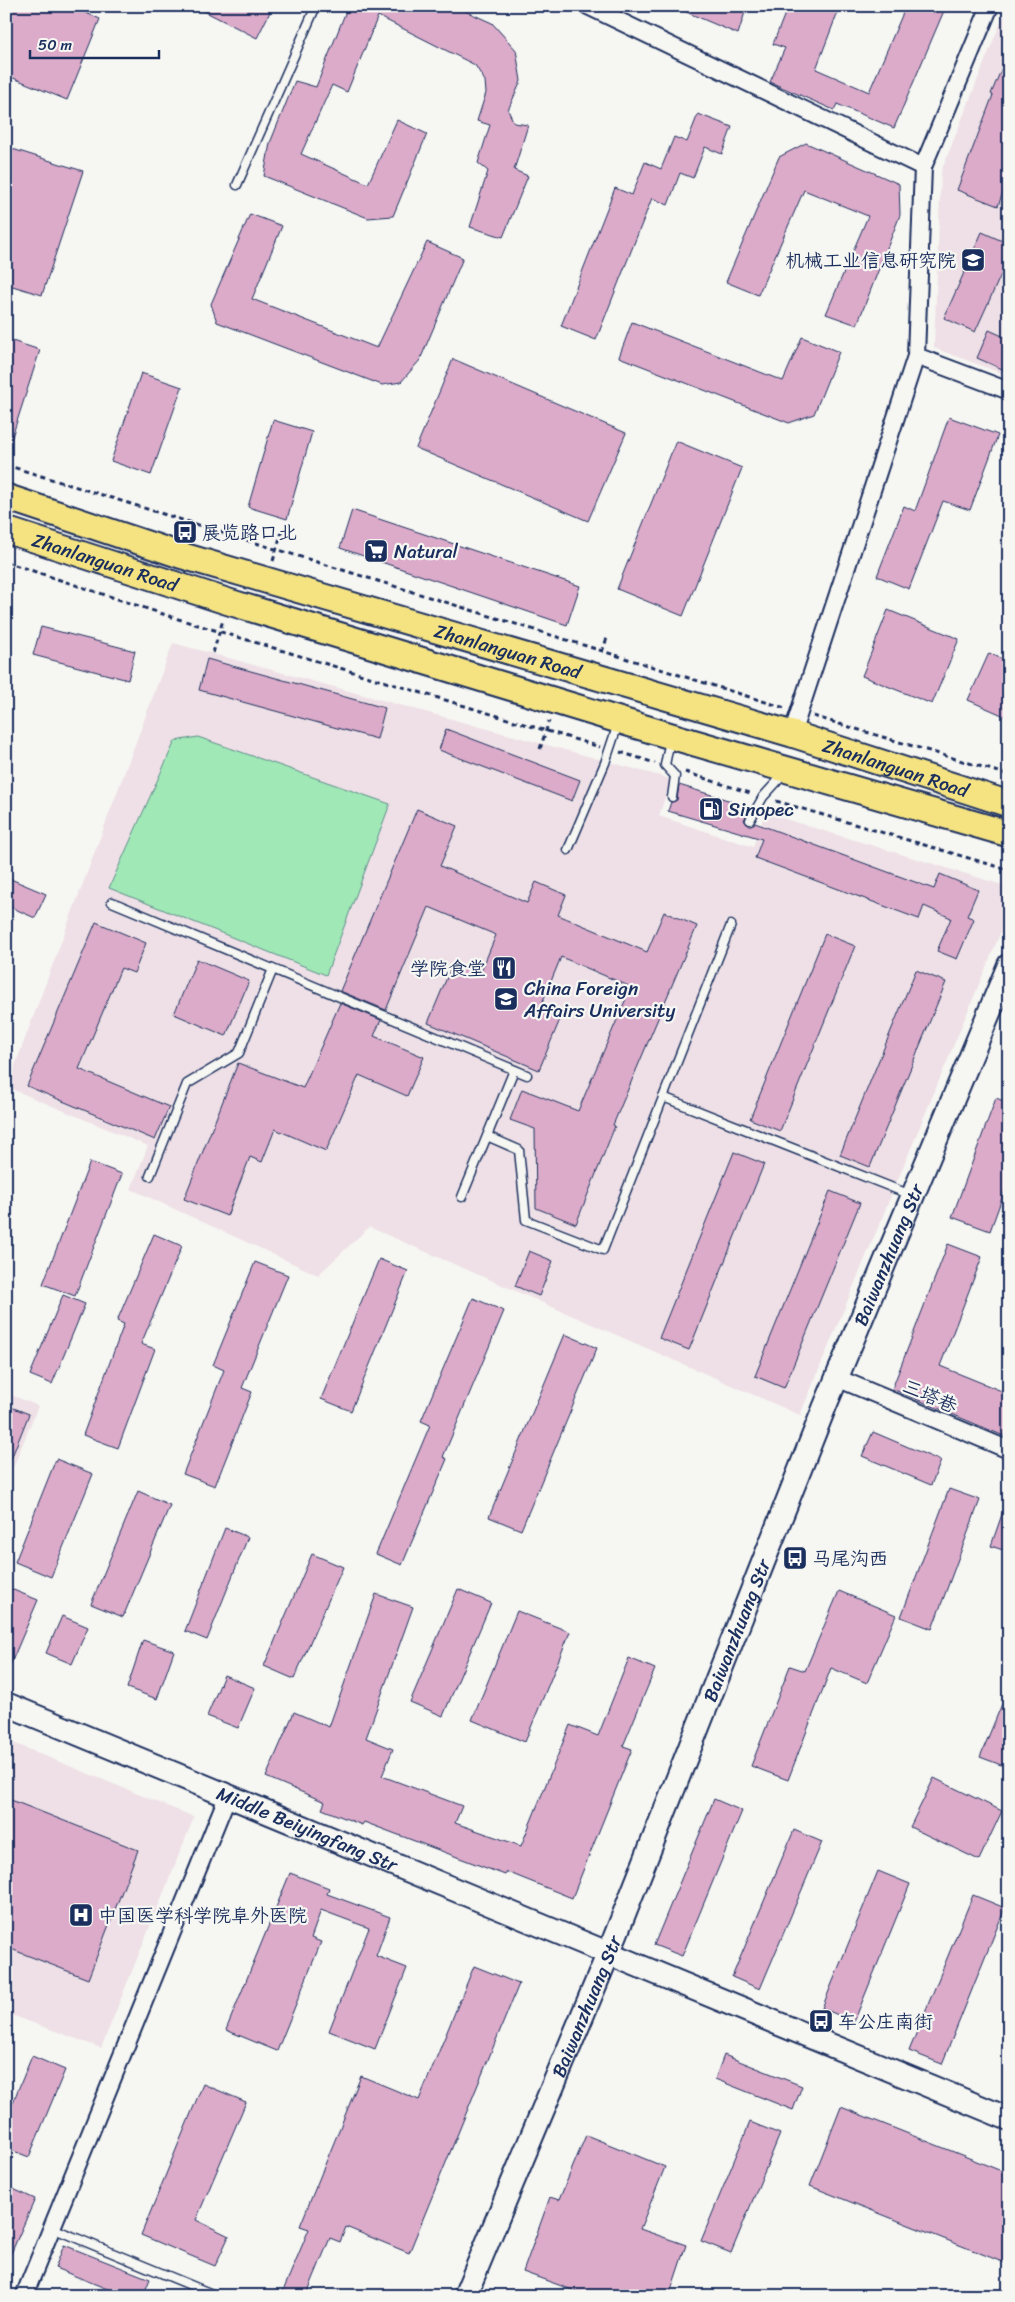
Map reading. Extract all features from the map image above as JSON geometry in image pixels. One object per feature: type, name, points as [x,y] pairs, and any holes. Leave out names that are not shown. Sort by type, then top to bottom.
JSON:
[{"type":"main road","name":"Zhanlanguan Road","points":[[6,497],[180,555],[796,723],[1009,804]]},
{"type":"main road","name":"Zhanlanguan Road","points":[[6,530],[229,602],[671,736],[992,831],[1009,834]]},
{"type":"main road","name":"Baiwanzhuang Str","points":[[465,2296],[609,1952],[837,1378],[1009,965]]},
{"type":"main road","name":"Middle Beiyingfang Str","points":[[6,1704],[1009,2119]]},
{"type":"street","points":[[588,6],[923,167]]},
{"type":"street","points":[[796,723],[916,356],[923,167],[990,6]]},
{"type":"street","points":[[916,356],[1009,391]]},
{"type":"street","name":"三塔巷","points":[[837,1378],[1009,1450]]},
{"type":"street","points":[[24,2296],[228,1795]]},
{"type":"lane","points":[[237,184],[316,6]]},
{"type":"lane","points":[[568,850],[619,720]]},
{"type":"lane","points":[[671,736],[665,765],[675,776],[672,797]]},
{"type":"lane","points":[[750,820],[763,797],[789,770]]},
{"type":"lane","points":[[112,902],[527,1075]]},
{"type":"lane","points":[[487,1136],[519,1150],[526,1220],[603,1250],[730,925]]},
{"type":"lane","points":[[150,1176],[187,1084],[239,1053],[274,969]]},
{"type":"lane","points":[[462,1197],[514,1070]]},
{"type":"lane","points":[[663,1097],[912,1196]]},
{"type":"lane","points":[[52,2228],[217,2296]]},
{"type":"path","points":[[6,465],[796,723],[1009,775]]},
{"type":"path","points":[[6,562],[176,618],[1009,870]]},
{"type":"shaded area","name":"机械工业信息研究院","points":[[1007,6],[1009,6],[1009,376],[934,348],[941,172]]},
{"type":"shaded area","name":"China Foreign Affairs University","points":[[173,643],[671,779],[659,816],[753,847],[765,813],[1009,887],[1009,912],[800,1415],[369,1227],[318,1275],[131,1189],[148,1146],[7,1087]]},
{"type":"shaded area","points":[[6,1393],[38,1406],[6,1485]]},
{"type":"shaded area","name":"中国医学科学院阜外医院","points":[[6,1740],[194,1817],[101,2048],[6,2013]]},
{"type":"green space","points":[[198,737],[390,804],[326,975],[109,888],[175,741]]},
{"type":"building","points":[[6,6],[70,6],[100,19],[67,100],[6,75]]},
{"type":"building","points":[[194,6],[273,6],[257,38]]},
{"type":"building","points":[[348,6],[454,6],[492,23],[516,50],[521,81],[508,110],[514,123],[528,125],[514,170],[528,176],[503,237],[470,227],[488,171],[478,163],[490,125],[477,121],[486,93],[485,81],[475,65],[378,16],[347,92],[332,85],[301,154],[368,184],[397,120],[427,134],[393,216],[368,218],[264,176],[270,143],[295,81],[316,87]]},
{"type":"building","points":[[672,6],[747,6],[738,34]]},
{"type":"building","points":[[788,6],[840,6],[816,69],[869,92],[906,6],[946,6],[894,128],[837,104],[834,110],[770,82],[785,48],[773,44]]},
{"type":"building","points":[[1009,51],[1009,176],[998,206],[957,190],[993,95],[991,94]]},
{"type":"building","points":[[698,114],[732,127],[722,154],[705,147],[693,178],[680,173],[668,205],[652,198],[596,340],[561,326],[615,188],[632,195],[645,162],[661,169],[674,137],[687,142]]},
{"type":"building","points":[[806,143],[899,184],[900,215],[857,325],[826,314],[868,216],[804,190],[758,295],[726,282],[779,157]]},
{"type":"building","points":[[6,147],[83,171],[42,295],[6,284]]},
{"type":"building","points":[[250,214],[282,226],[252,299],[377,348],[427,242],[463,258],[420,360],[401,382],[382,385],[217,322],[211,304]]},
{"type":"building","points":[[982,232],[1009,244],[1009,257],[975,332],[944,318]]},
{"type":"building","points":[[632,322],[783,381],[802,337],[839,352],[814,414],[789,423],[619,357]]},
{"type":"building","points":[[989,330],[1009,339],[1009,372],[977,358]]},
{"type":"building","points":[[6,339],[40,350],[9,446],[6,446]]},
{"type":"building","points":[[453,359],[626,433],[588,521],[416,448]]},
{"type":"building","points":[[141,373],[182,387],[151,475],[111,461]]},
{"type":"building","points":[[949,417],[998,435],[970,510],[943,501],[909,589],[877,576],[904,506],[915,511]]},
{"type":"building","points":[[273,420],[312,432],[287,519],[248,507]]},
{"type":"building","points":[[676,441],[742,468],[683,616],[617,589]]},
{"type":"building","points":[[352,510],[580,586],[567,625],[340,548]]},
{"type":"building","points":[[888,610],[959,639],[932,704],[862,676]]},
{"type":"building","points":[[41,627],[135,651],[128,680],[33,655]]},
{"type":"building","points":[[989,653],[1009,662],[1009,718],[968,700]]},
{"type":"building","points":[[207,659],[385,708],[377,739],[199,690]]},
{"type":"building","points":[[446,729],[580,780],[572,801],[439,750]]},
{"type":"building","points":[[679,785],[751,807],[744,820],[748,825],[755,823],[934,889],[940,874],[978,890],[967,916],[974,919],[957,959],[937,951],[951,918],[924,906],[919,919],[755,858],[762,839],[668,811],[671,802],[677,800]]},
{"type":"building","points":[[417,809],[457,826],[440,866],[527,903],[536,882],[566,895],[558,915],[647,952],[664,912],[697,926],[613,1125],[615,1126],[576,1224],[536,1208],[535,1129],[510,1120],[522,1089],[578,1111],[631,987],[561,957],[540,1008],[561,1017],[539,1070],[428,1023],[453,963],[480,974],[496,935],[429,907],[386,1010],[340,991]]},
{"type":"building","points":[[6,877],[46,894],[35,918],[6,905]]},
{"type":"building","points":[[96,922],[146,943],[134,973],[121,968],[79,1069],[169,1107],[155,1140],[27,1086]]},
{"type":"building","points":[[825,934],[855,946],[780,1131],[750,1119]]},
{"type":"building","points":[[197,959],[249,981],[226,1036],[174,1014]]},
{"type":"building","points":[[916,970],[946,982],[870,1167],[840,1155]]},
{"type":"building","points":[[340,1003],[381,1020],[374,1036],[424,1057],[407,1096],[359,1075],[326,1151],[275,1129],[262,1162],[250,1157],[227,1216],[184,1199],[238,1063],[303,1088]]},
{"type":"building","points":[[996,1098],[1009,1103],[1009,1179],[990,1231],[952,1217]]},
{"type":"building","points":[[734,1152],[764,1164],[689,1350],[659,1338]]},
{"type":"building","points":[[90,1162],[122,1174],[75,1296],[43,1284]]},
{"type":"building","points":[[830,1191],[860,1203],[784,1388],[755,1376]]},
{"type":"building","points":[[154,1234],[182,1246],[141,1344],[155,1349],[118,1448],[83,1435],[124,1324],[117,1321]]},
{"type":"building","points":[[948,1244],[982,1257],[940,1366],[1009,1394],[1009,1424],[1004,1436],[892,1389]]},
{"type":"building","points":[[529,1251],[553,1261],[539,1296],[515,1286]]},
{"type":"building","points":[[379,1259],[408,1271],[351,1411],[321,1399]]},
{"type":"building","points":[[255,1262],[288,1275],[242,1388],[252,1392],[215,1486],[183,1474],[224,1370],[213,1365]]},
{"type":"building","points":[[63,1295],[85,1304],[52,1384],[30,1375]]},
{"type":"building","points":[[473,1298],[504,1311],[443,1457],[447,1459],[402,1565],[376,1554],[430,1425],[421,1421]]},
{"type":"building","points":[[565,1334],[597,1348],[521,1530],[489,1517]]},
{"type":"building","points":[[6,1405],[29,1414],[7,1469],[6,1468]]},
{"type":"building","points":[[873,1432],[941,1461],[931,1485],[862,1456]]},
{"type":"building","points":[[56,1459],[93,1474],[51,1577],[15,1562]]},
{"type":"building","points":[[949,1489],[980,1500],[932,1629],[901,1617]]},
{"type":"building","points":[[138,1491],[170,1505],[123,1617],[91,1604]]},
{"type":"building","points":[[1007,1500],[1009,1500],[1009,1552],[991,1546]]},
{"type":"building","points":[[225,1528],[248,1537],[207,1640],[185,1631]]},
{"type":"building","points":[[312,1554],[343,1567],[294,1679],[264,1666]]},
{"type":"building","points":[[6,1587],[38,1600],[6,1675]]},
{"type":"building","points":[[458,1589],[491,1603],[443,1716],[410,1702]]},
{"type":"building","points":[[839,1591],[896,1615],[867,1683],[831,1668],[788,1780],[751,1766],[790,1666],[805,1671]]},
{"type":"building","points":[[376,1594],[413,1607],[366,1738],[393,1749],[382,1776],[462,1806],[455,1823],[521,1846],[570,1725],[598,1736],[629,1658],[655,1669],[623,1746],[632,1749],[572,1898],[507,1872],[505,1875],[364,1822],[362,1825],[322,1809],[325,1802],[266,1777],[294,1712],[329,1727]]},
{"type":"building","points":[[517,1611],[570,1632],[525,1742],[472,1720]]},
{"type":"building","points":[[62,1616],[88,1627],[72,1664],[46,1653]]},
{"type":"building","points":[[143,1640],[174,1651],[157,1699],[127,1688]]},
{"type":"building","points":[[224,1675],[255,1688],[238,1728],[207,1716]]},
{"type":"building","points":[[1009,1687],[1009,1768],[980,1757]]},
{"type":"building","points":[[934,1778],[1002,1811],[979,1860],[910,1827]]},
{"type":"building","points":[[6,1798],[138,1850],[88,1979],[6,1947]]},
{"type":"building","points":[[714,1799],[742,1811],[682,1956],[654,1945]]},
{"type":"building","points":[[794,1830],[822,1842],[760,1989],[732,1977]]},
{"type":"building","points":[[878,1871],[910,1884],[854,2022],[822,2008]]},
{"type":"building","points":[[290,1873],[329,1888],[327,1894],[390,1917],[376,1956],[407,1968],[375,2049],[329,2031],[369,1928],[321,1910],[311,1938],[321,1942],[277,2051],[226,2030]]},
{"type":"building","points":[[973,1895],[1005,1908],[942,2064],[909,2051]]},
{"type":"building","points":[[474,1966],[519,1984],[409,2253],[346,2227],[340,2242],[330,2238],[306,2296],[281,2296],[309,2229],[300,2226],[361,2076],[419,2100]]},
{"type":"building","points":[[724,2055],[802,2086],[793,2110],[715,2079]]},
{"type":"building","points":[[32,2056],[65,2070],[29,2157],[6,2148],[6,2119]]},
{"type":"building","points":[[203,2084],[246,2102],[196,2220],[229,2236],[215,2266],[141,2235]]},
{"type":"building","points":[[841,2107],[1009,2174],[1009,2253],[1005,2263],[810,2186]]},
{"type":"building","points":[[750,2122],[780,2134],[731,2253],[701,2241]]},
{"type":"building","points":[[586,2135],[665,2167],[640,2229],[686,2245],[669,2296],[589,2296],[523,2272],[550,2197],[559,2200]]},
{"type":"building","points":[[11,2188],[35,2199],[6,2265],[6,2199]]},
{"type":"building","points":[[64,2245],[150,2279],[143,2296],[125,2296],[55,2268]]},
{"type":"place","name":"机械工业信息研究院","points":[[973,260]]},
{"type":"place","name":"展览路口北","points":[[185,532]]},
{"type":"place","name":"Natural","points":[[376,551]]},
{"type":"place","name":"Sinopec","points":[[711,809]]},
{"type":"place","name":"学院食堂","points":[[504,968]]},
{"type":"place","name":"China Foreign Affairs University","points":[[506,999]]},
{"type":"place","name":"马尾沟西","points":[[795,1558]]},
{"type":"place","name":"中国医学科学院阜外医院","points":[[81,1915]]},
{"type":"place","name":"车公庄南街","points":[[821,2021]]}]
